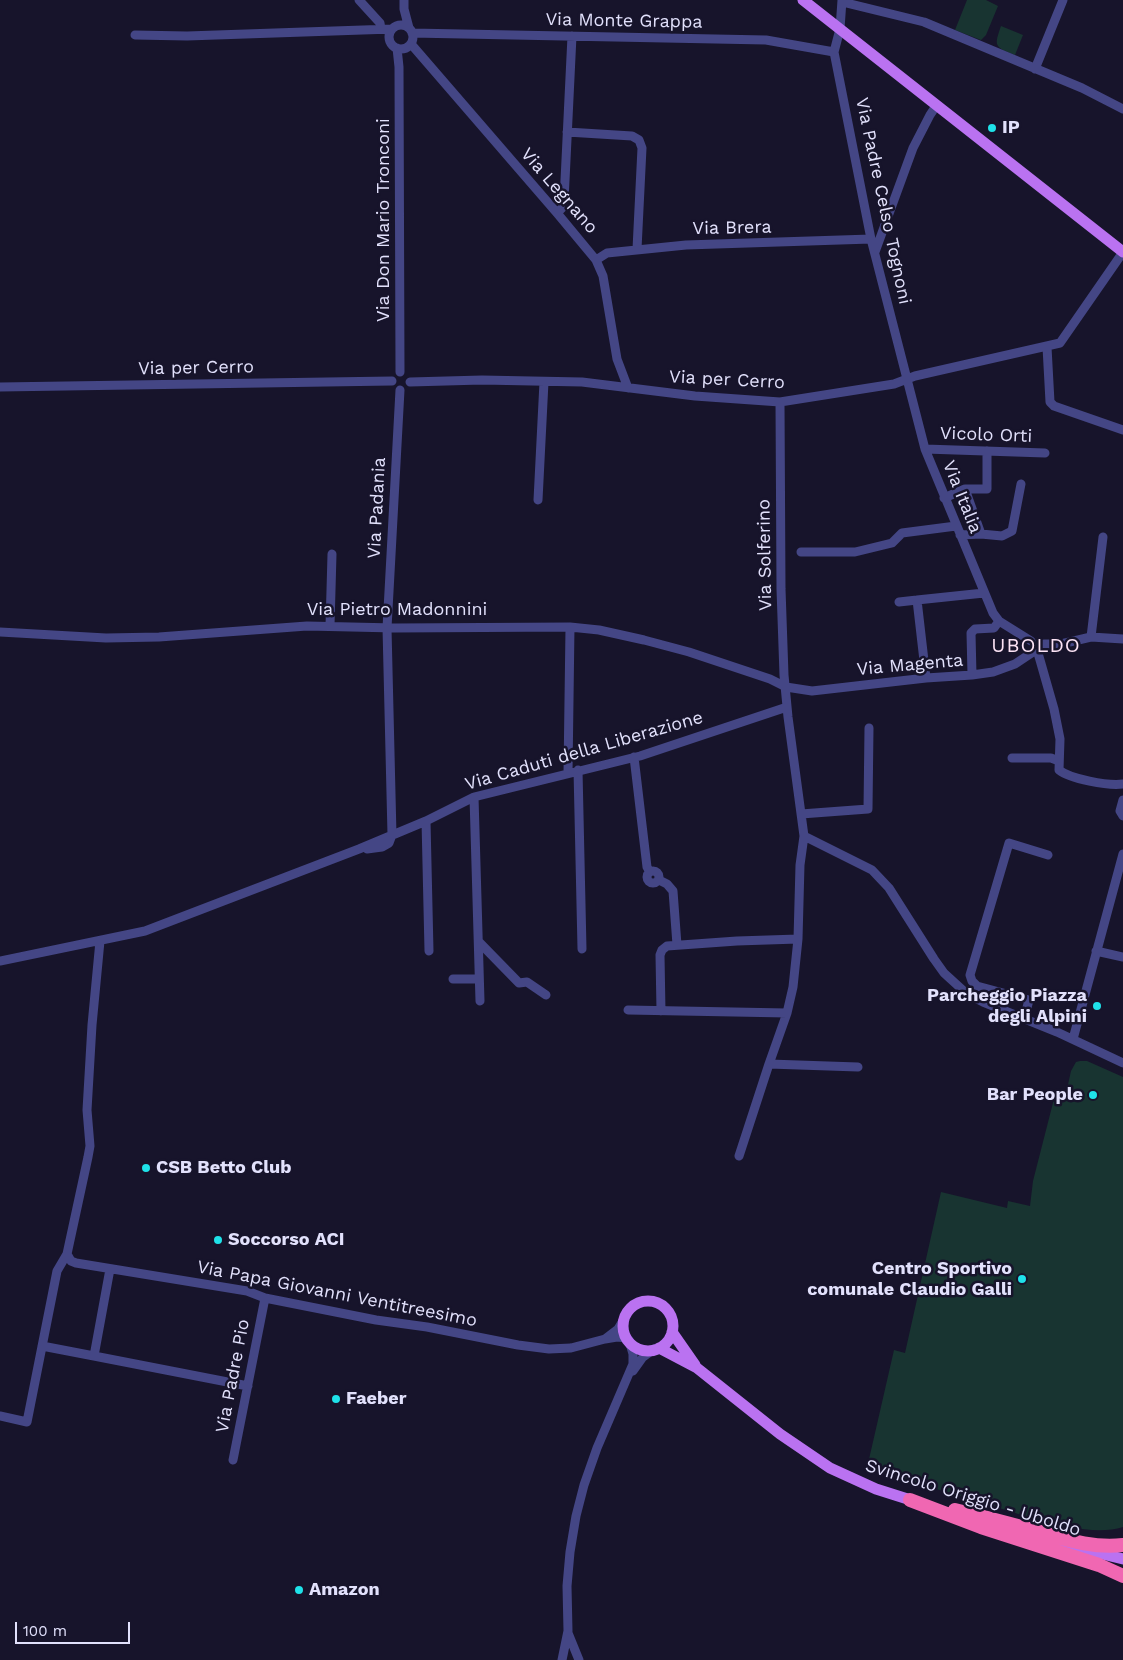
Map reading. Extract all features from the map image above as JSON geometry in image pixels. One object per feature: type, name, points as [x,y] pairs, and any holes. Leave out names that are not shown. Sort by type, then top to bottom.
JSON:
[{"type":"highway","points":[[910,1500],[987,1517],[1063,1539],[1098,1546],[1123,1545]]},
{"type":"highway","points":[[910,1500],[981,1527],[1099,1565],[1123,1576]]},
{"type":"main road","points":[[804,0],[1123,252]]},
{"type":"main road","points":[[645,1301],[655,1302],[663,1306],[670,1314],[672,1332],[668,1340],[656,1349],[642,1350],[637,1348],[628,1339],[624,1330],[624,1319],[629,1310],[636,1304],[645,1301]]},
{"type":"main road","name":"Svincolo Origgio - Uboldo","points":[[672,1332],[698,1368]]},
{"type":"main road","name":"Svincolo Origgio - Uboldo","points":[[656,1349],[698,1368],[810,1457],[850,1479],[910,1500],[1081,1551],[1123,1559]]},
{"type":"street","points":[[359,0],[380,23],[381,28]]},
{"type":"street","points":[[1035,69],[1063,0]]},
{"type":"street","points":[[842,1],[924,22],[1082,88],[1123,109]]},
{"type":"street","name":"Via Padre Celso Tognoni","points":[[842,1],[840,29],[834,52],[871,239],[907,380]]},
{"type":"street","points":[[404,4],[413,38],[405,47],[393,46],[389,40],[390,32],[395,27],[404,4]]},
{"type":"street","points":[[135,35],[186,36],[381,28],[402,25],[411,30]]},
{"type":"street","name":"Via Monte Grappa","points":[[411,30],[766,40],[834,52]]},
{"type":"street","points":[[558,213],[564,201],[572,36]]},
{"type":"street","name":"Via Don Mario Tronconi","points":[[400,372],[399,67],[405,47]]},
{"type":"street","name":"Via Legnano","points":[[405,47],[558,213],[596,260],[602,276],[617,358],[628,388]]},
{"type":"street","points":[[875,252],[913,148],[936,106]]},
{"type":"street","points":[[567,132],[632,136],[642,144],[637,249]]},
{"type":"street","name":"Via Brera","points":[[596,260],[607,253],[686,245],[871,239]]},
{"type":"street","points":[[1123,252],[1060,343],[1047,347],[1050,402],[1054,406],[1123,430]]},
{"type":"street","name":"Via per Cerro","points":[[410,382],[582,382],[695,396],[780,402],[894,384],[915,376],[1047,347]]},
{"type":"street","points":[[400,372],[407,375],[410,382],[408,387],[400,390],[396,388],[392,381],[394,376],[400,372]]},
{"type":"street","name":"Via Italia","points":[[907,380],[925,449],[984,593],[993,613],[999,621]]},
{"type":"street","name":"Via per Cerro","points":[[0,387],[392,381]]},
{"type":"street","points":[[538,500],[544,382]]},
{"type":"street","name":"Via Padania","points":[[392,834],[387,628],[400,390]]},
{"type":"street","name":"Via Solferino","points":[[739,1156],[787,1013],[793,987],[798,939],[800,865],[804,836],[787,707],[781,589],[780,402]]},
{"type":"street","name":"Vicolo Orti","points":[[925,449],[1045,453]]},
{"type":"street","points":[[944,498],[965,490],[987,489],[987,451]]},
{"type":"street","points":[[802,552],[855,552],[892,543],[902,533],[958,530],[1002,536],[1012,532],[1021,484]]},
{"type":"street","points":[[965,490],[981,534]]},
{"type":"street","points":[[1091,637],[1103,537]]},
{"type":"street","points":[[330,626],[332,554]]},
{"type":"street","points":[[898,602],[984,593]]},
{"type":"street","points":[[917,600],[926,678]]},
{"type":"street","points":[[972,675],[971,632],[975,629],[994,628],[999,621],[1031,641]]},
{"type":"street","name":"Via Pietro Madonnini","points":[[0,632],[106,638],[159,637],[307,626],[387,628],[570,627],[599,630],[689,652],[770,679],[786,687]]},
{"type":"street","points":[[570,627],[573,772],[582,949]]},
{"type":"street","points":[[1044,644],[1061,644],[1091,637],[1123,639]]},
{"type":"street","points":[[1031,641],[1037,638],[1042,640],[1044,644]]},
{"type":"street","points":[[1031,641],[1030,648],[1035,652],[1054,709],[1060,739],[1059,770],[1071,776],[1097,782],[1123,784]]},
{"type":"street","points":[[1035,652],[1043,649],[1044,644]]},
{"type":"street","name":"Via Magenta","points":[[786,687],[812,691],[926,678],[972,675],[993,672],[1015,664],[1035,652]]},
{"type":"street","name":"Via Caduti della Liberazione","points":[[0,961],[145,931],[359,849],[382,847],[389,843],[392,834],[426,821],[474,797],[634,757],[787,707]]},
{"type":"street","points":[[801,814],[868,809],[869,728]]},
{"type":"street","points":[[634,757],[646,867],[650,872],[657,872],[660,875],[659,880],[667,884],[673,891],[677,945]]},
{"type":"street","points":[[1012,758],[1050,758],[1059,761]]},
{"type":"street","points":[[474,797],[480,1001]]},
{"type":"street","points":[[1123,800],[1120,811],[1123,816]]},
{"type":"street","points":[[426,821],[429,951]]},
{"type":"street","points":[[804,836],[872,870],[890,888],[934,959],[967,994],[1073,1039],[1123,1063]]},
{"type":"street","points":[[1024,1019],[1029,1000],[977,986],[972,982],[970,975],[1008,843],[1048,855]]},
{"type":"street","points":[[1073,1039],[1123,854]]},
{"type":"street","points":[[661,1011],[661,952],[666,946],[737,940],[798,939]]},
{"type":"street","points":[[0,1416],[27,1422],[57,1271],[66,1254],[90,1146],[87,1110],[92,1025],[100,941]]},
{"type":"street","points":[[479,942],[519,983],[527,982],[546,995]]},
{"type":"street","points":[[1096,950],[1123,957]]},
{"type":"street","points":[[453,979],[479,979]]},
{"type":"street","points":[[628,1010],[787,1013]]},
{"type":"street","points":[[769,1064],[858,1067]]},
{"type":"street","name":"Via Papa Giovanni Ventitreesimo","points":[[66,1254],[71,1261],[76,1263],[247,1292],[265,1298],[376,1320],[426,1327],[518,1345],[541,1348],[571,1348],[617,1337],[628,1339]]},
{"type":"street","points":[[94,1356],[110,1269]]},
{"type":"street","name":"Via Padre Pio","points":[[233,1460],[265,1298]]},
{"type":"street","points":[[605,1339],[618,1329],[624,1319]]},
{"type":"street","points":[[562,1660],[568,1632],[567,1586],[576,1516],[584,1485],[597,1448],[628,1378],[633,1358],[628,1339]]},
{"type":"street","points":[[42,1346],[248,1386]]},
{"type":"street","points":[[628,1378],[643,1357],[656,1349]]},
{"type":"street","points":[[568,1632],[580,1660]]},
{"type":"green space","points":[[967,0],[986,0],[998,6],[986,35],[981,40],[955,30]]},
{"type":"green space","points":[[1001,26],[1023,35],[1015,55],[999,48],[997,38]]},
{"type":"green space","name":"Centro Sportivo comunale Claudio Galli","points":[[1087,1061],[1123,1077],[1123,1527],[1108,1530],[1071,1528],[1052,1524],[867,1468],[894,1350],[905,1353],[941,1192],[1007,1208],[1008,1201],[1030,1206],[1033,1181],[1055,1095],[1065,1098],[1071,1071],[1076,1062]]},
{"type":"place","name":"IP","points":[[992,128]]},
{"type":"place","name":"Parcheggio Piazza degli Alpini","points":[[1097,1006]]},
{"type":"place","name":"Bar People","points":[[1093,1095]]},
{"type":"place","name":"CSB Betto Club","points":[[146,1168]]},
{"type":"place","name":"Soccorso ACI","points":[[218,1240]]},
{"type":"place","name":"Centro Sportivo comunale Claudio Galli","points":[[1022,1279]]},
{"type":"place","name":"Faeber","points":[[336,1399]]},
{"type":"place","name":"Amazon","points":[[299,1590]]},
{"type":"district","name":"UBOLDO","points":[[1036,646]]}]
